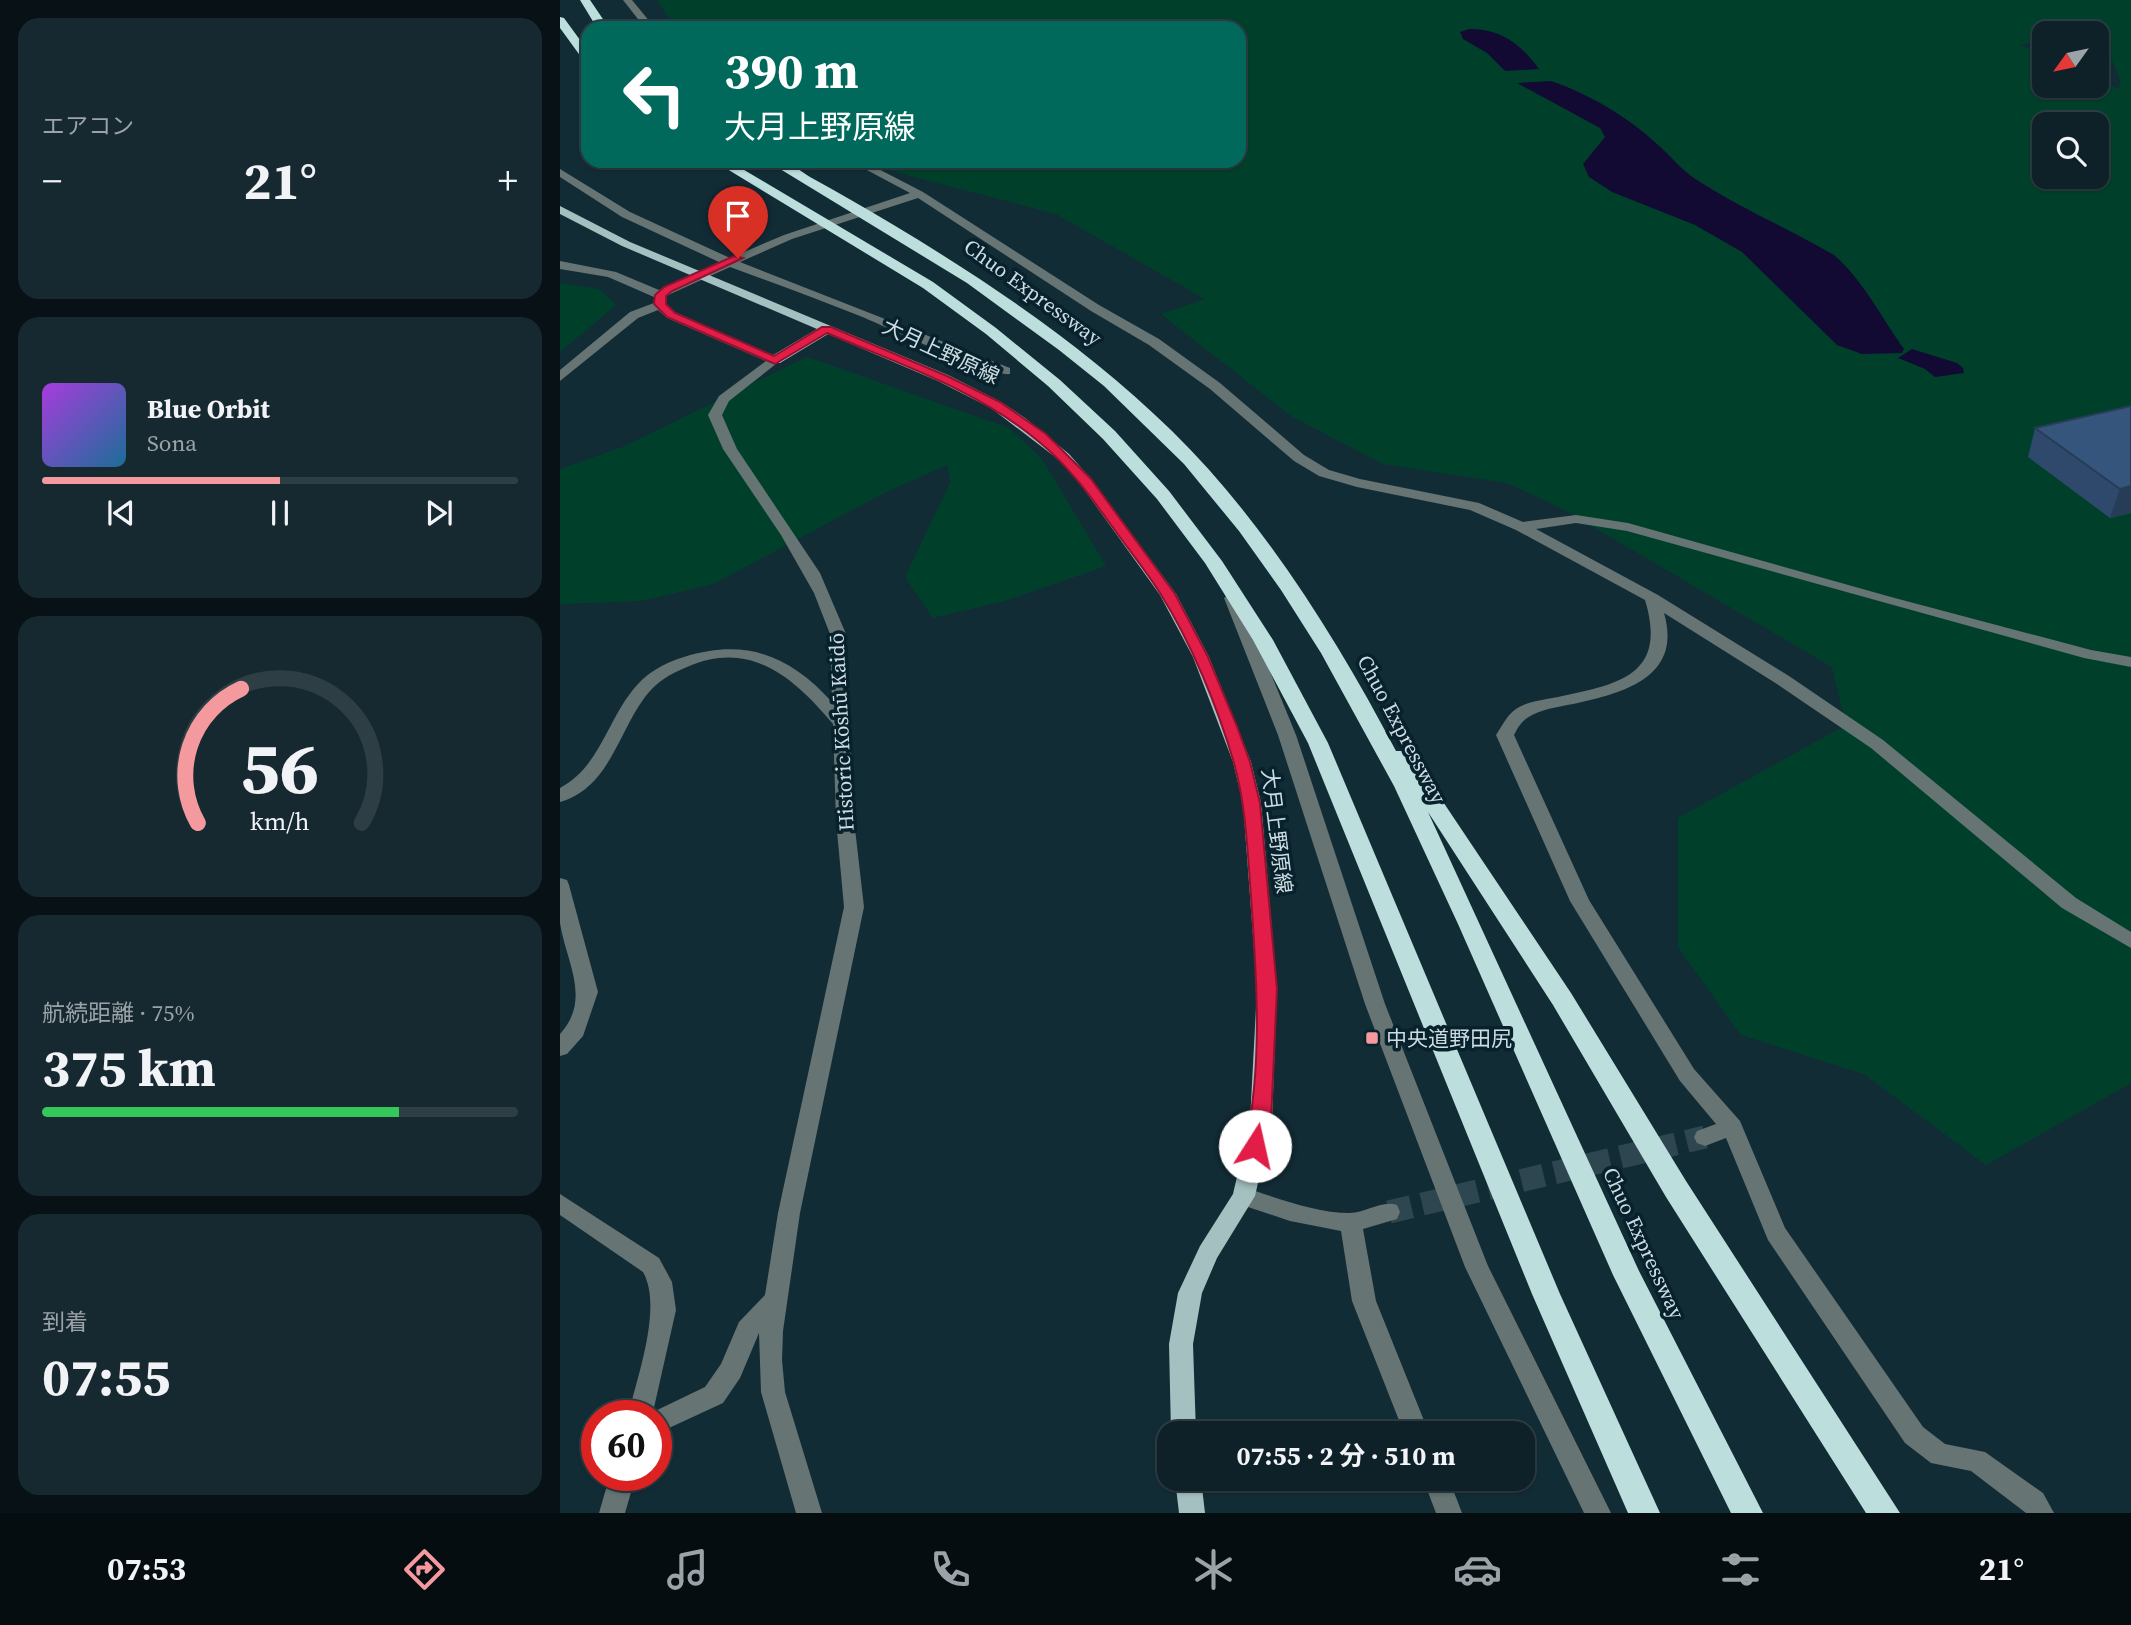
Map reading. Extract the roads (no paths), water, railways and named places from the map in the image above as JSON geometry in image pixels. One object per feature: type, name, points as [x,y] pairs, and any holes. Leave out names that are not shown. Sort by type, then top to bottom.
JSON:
[{"type":"highway","points":[[585,0],[598,21]]},
{"type":"highway","points":[[560,20],[581,49]]},
{"type":"highway","points":[[732,168],[928,285],[1055,383],[1109,435],[1163,495],[1224,579],[1263,640],[1318,743],[1546,1294],[1644,1513]]},
{"type":"highway","name":"Chuo Expressway","points":[[785,168],[962,271],[1028,316],[1094,369],[1157,425],[1215,488],[1275,565],[1321,634],[1371,720],[1434,846],[1628,1276],[1747,1513]]},
{"type":"highway","points":[[1321,634],[1562,999],[1676,1189],[1884,1513]]},
{"type":"main road","name":"大月上野原線","points":[[560,209],[626,244],[827,329],[996,405],[1041,437],[1086,482],[1168,594],[1201,657],[1242,762],[1252,803],[1267,989],[1261,1121],[1244,1196],[1208,1253],[1190,1293],[1181,1343],[1184,1421]]},
{"type":"main road","points":[[775,360],[827,329]]},
{"type":"main road","points":[[1189,1491],[1192,1513]]},
{"type":"street","points":[[627,0],[644,21]]},
{"type":"street","points":[[867,168],[1154,342],[1215,386],[1299,458],[1324,473],[1357,484],[1475,506],[1521,527],[1652,598],[1783,680],[1877,744],[2069,902],[2131,942]]},
{"type":"street","points":[[560,172],[599,200],[626,215],[725,260],[1004,371]]},
{"type":"street","points":[[560,377],[634,315],[663,296],[788,237],[913,196]]},
{"type":"street","points":[[560,265],[604,271],[636,282],[663,296],[671,315],[775,360]]},
{"type":"street","name":"Historic Kōshū Kaidō","points":[[775,360],[723,399],[717,408],[717,424],[801,554],[832,612],[838,634],[845,820],[855,907],[789,1213],[771,1331],[773,1392],[809,1513]]},
{"type":"street","points":[[1521,527],[1576,519],[1628,527],[1898,604],[2090,655],[2131,662]]},
{"type":"street","points":[[1224,579],[1287,734],[1375,1004],[1478,1267],[1598,1513]]},
{"type":"street","points":[[1652,598],[1660,628],[1660,649],[1650,667],[1632,682],[1604,692],[1527,709],[1514,720],[1505,735],[1580,901],[1687,1075],[1732,1127],[1776,1233],[1914,1435],[1940,1455],[1976,1460],[2034,1502],[2041,1513]]},
{"type":"street","points":[[560,796],[581,783],[609,751],[627,714],[647,684],[659,674],[701,656],[732,651],[765,659],[793,673],[817,693],[840,722]]},
{"type":"street","points":[[560,885],[588,992],[576,1030],[560,1048]]},
{"type":"street","points":[[1705,1138],[1732,1127]]},
{"type":"street","points":[[1244,1196],[1290,1212],[1350,1223],[1390,1212]]},
{"type":"street","points":[[560,1203],[651,1265],[661,1280],[665,1294],[664,1310],[644,1400]]},
{"type":"street","points":[[1350,1223],[1364,1301],[1412,1421]]},
{"type":"street","points":[[672,1415],[714,1395],[732,1370],[747,1329],[778,1297]]},
{"type":"street","points":[[612,1513],[618,1491]]},
{"type":"street","points":[[1441,1491],[1449,1513]]},
{"type":"tunnel","points":[[1389,1212],[1705,1137]]},
{"type":"place","name":"中央道野田尻","points":[[1372,1038]]}]
